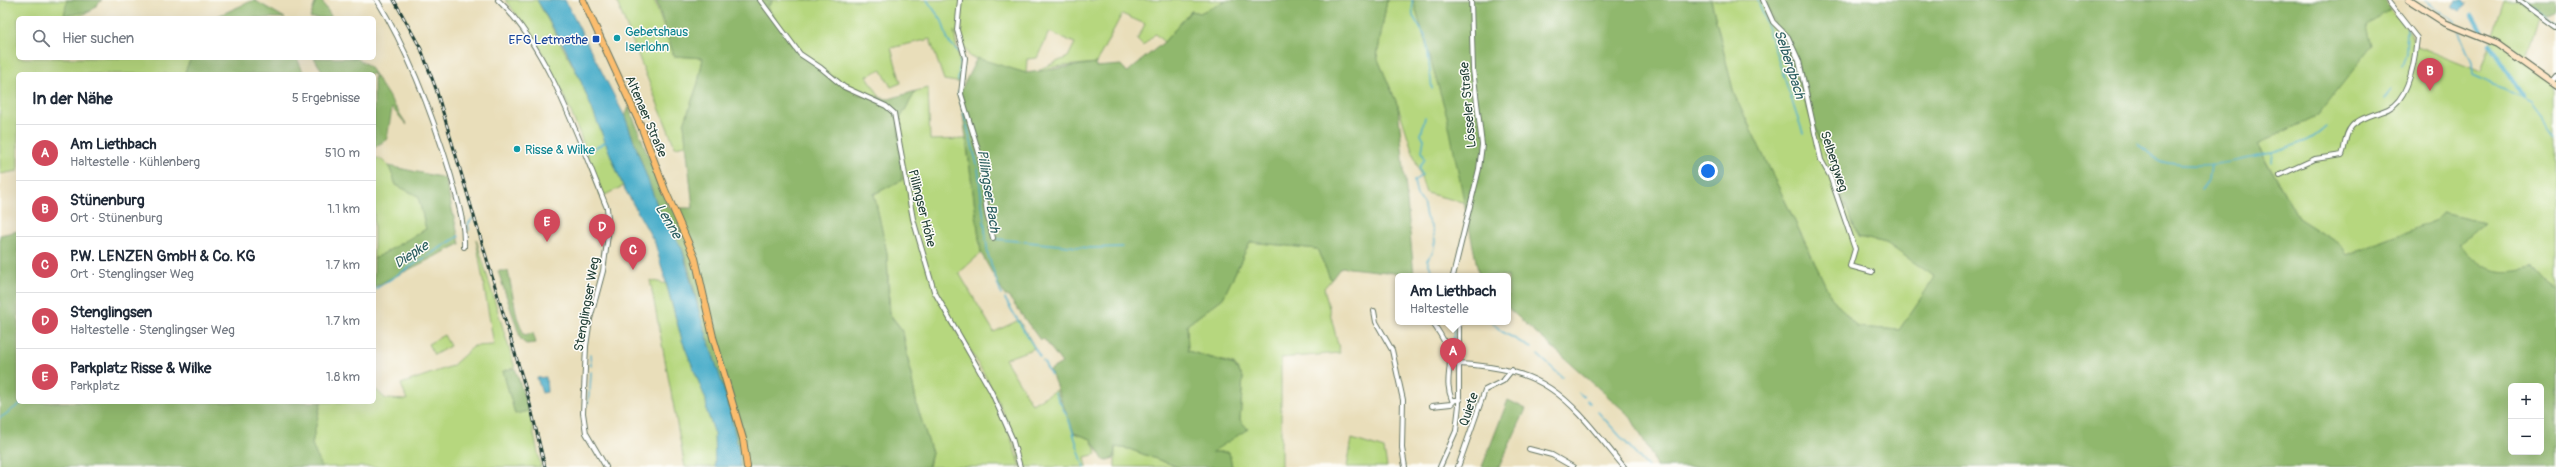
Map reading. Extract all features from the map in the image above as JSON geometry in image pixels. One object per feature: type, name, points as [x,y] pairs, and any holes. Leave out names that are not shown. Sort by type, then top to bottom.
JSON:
[{"type":"main road","name":"Altenaer Straße","points":[[583,0],[641,126],[665,190],[689,242],[700,274],[713,337],[743,439],[747,467]]},
{"type":"main road","points":[[2409,0],[2444,23],[2498,44],[2554,84]]},
{"type":"street","points":[[377,0],[406,55],[435,127],[463,218],[464,247]]},
{"type":"street","name":"Stenglingser Weg","points":[[498,0],[522,28],[553,83],[607,208],[609,228],[603,271],[590,319],[586,346],[583,413],[586,433],[606,467]]},
{"type":"street","name":"Pillingser Höhe","points":[[760,0],[800,54],[821,68],[844,87],[886,106],[894,113],[913,219],[934,291],[991,391],[1012,438],[1020,467]]},
{"type":"street","points":[[960,0],[957,30],[965,58],[961,94],[981,165],[987,214],[992,238]]},
{"type":"street","name":"Lösseler Straße","points":[[1455,273],[1479,169],[1482,145],[1473,69],[1471,0]]},
{"type":"street","name":"Selbergweg","points":[[1763,0],[1773,22],[1788,37],[1799,61],[1821,160],[1830,176],[1855,249],[1850,266],[1872,272]]},
{"type":"street","points":[[2280,175],[2315,159],[2342,154],[2345,137],[2353,125],[2390,108],[2405,89],[2413,67],[2417,38],[2387,0]]},
{"type":"street","points":[[2519,0],[2556,27]]},
{"type":"street","points":[[2554,84],[2556,77]]},
{"type":"street","points":[[1374,311],[1376,322],[1392,350],[1403,400],[1402,448],[1405,467]]},
{"type":"street","points":[[1434,325],[1447,347],[1450,362],[1447,376],[1450,395],[1454,401]]},
{"type":"street","points":[[1440,467],[1456,431],[1460,400],[1459,325]]},
{"type":"street","points":[[1459,364],[1512,370],[1540,382],[1559,393],[1576,409],[1624,467]]},
{"type":"street","name":"Quiete","points":[[1458,467],[1485,390],[1503,381],[1512,370]]},
{"type":"street","points":[[1432,406],[1451,404],[1454,401],[1460,400]]},
{"type":"street","points":[[1529,449],[1552,455],[1573,467]]},
{"type":"green space","points":[[0,0],[99,0],[91,11],[80,16],[16,16],[16,60],[190,60],[185,72],[16,72],[16,171],[0,174]]},
{"type":"green space","points":[[67,0],[102,0],[91,11],[64,16]]},
{"type":"green space","points":[[254,0],[282,16],[218,16]]},
{"type":"green space","points":[[316,0],[321,0],[331,16],[311,16]]},
{"type":"green space","points":[[505,0],[537,0],[580,79],[623,186],[601,197],[580,134],[553,72],[531,33]]},
{"type":"green space","points":[[616,0],[654,0],[674,56],[703,58],[698,83],[684,124],[686,145],[675,147]]},
{"type":"green space","points":[[656,0],[773,0],[768,6],[770,11],[793,47],[856,94],[889,99],[916,91],[898,122],[902,180],[874,194],[887,253],[889,314],[902,330],[917,406],[932,453],[928,467],[740,467],[739,453],[728,402],[700,315],[688,266],[682,249],[658,208],[625,117],[629,107],[669,208],[693,208],[684,124],[698,83],[703,58],[674,56]]},
{"type":"green space","points":[[773,0],[1227,0],[1200,13],[1191,11],[1164,42],[1155,34],[1143,46],[1137,40],[1145,24],[1122,14],[1096,63],[1053,67],[1040,71],[1040,69],[1068,57],[1075,43],[1049,32],[1037,58],[1027,59],[1026,73],[970,57],[954,31],[963,83],[944,80],[930,39],[891,48],[901,83],[891,87],[881,69],[867,76],[880,97],[856,94],[793,47],[768,7]]},
{"type":"green space","points":[[1227,0],[1387,0],[1377,57],[1398,106],[1414,273],[1396,273],[1341,267],[1331,280],[1317,249],[1250,242],[1223,298],[1187,325],[1188,351],[1234,365],[1243,377],[1240,420],[1248,429],[1212,452],[1229,452],[1232,467],[1178,467],[1129,449],[1115,447],[1114,458],[1104,461],[1091,439],[1074,433],[1050,370],[1062,363],[1044,339],[1040,340],[1008,296],[1005,296],[981,253],[960,92],[977,58],[1026,73],[1096,63],[1096,67],[1121,65],[1127,72],[1164,42],[1191,11],[1200,13]]},
{"type":"green space","points":[[1387,0],[1413,0],[1447,115],[1466,203],[1426,193],[1398,106],[1377,57]]},
{"type":"green space","points":[[1413,0],[1711,0],[1734,94],[1831,297],[1857,327],[1899,330],[1935,277],[1886,243],[1858,237],[1765,0],[2385,0],[2390,9],[2367,26],[2372,46],[2318,115],[2257,145],[2298,218],[2339,244],[2347,255],[2437,220],[2443,213],[2484,223],[2459,244],[2477,261],[2485,266],[2492,270],[2509,272],[2534,268],[2556,292],[2556,467],[1656,467],[1652,455],[1630,416],[1511,311],[1511,273],[1478,273],[1447,116]]},
{"type":"green space","points":[[1711,0],[1765,0],[1858,237],[1886,243],[1936,277],[1899,330],[1857,327],[1831,297],[1734,94]]},
{"type":"green space","points":[[2504,0],[2521,0],[2539,15],[2526,58],[2554,78],[2556,76],[2556,292],[2534,268],[2506,273],[2483,272],[2458,244],[2484,223],[2443,213],[2437,220],[2347,255],[2339,244],[2298,218],[2257,144],[2318,115],[2366,26],[2390,9],[2411,34],[2414,45],[2481,72]]},
{"type":"green space","points":[[2522,0],[2556,0],[2556,12],[2539,15]]},
{"type":"green space","points":[[190,60],[298,60],[303,72],[185,72]]},
{"type":"green space","points":[[315,60],[359,60],[369,66],[373,72],[323,72]]},
{"type":"green space","points":[[376,77],[407,125],[392,108],[387,139],[376,147]]},
{"type":"green space","points":[[928,88],[930,140],[966,139],[981,253],[959,273],[994,332],[1019,320],[1035,348],[1005,359],[1032,404],[1056,390],[1074,433],[1091,439],[1097,454],[1085,457],[1087,467],[1022,467],[1016,445],[999,403],[977,362],[941,303],[991,393],[1011,438],[1020,467],[929,467],[932,453],[917,406],[903,331],[890,314],[887,253],[874,194],[902,180],[898,122],[916,91]]},
{"type":"green space","points":[[376,158],[383,161],[389,167],[396,185],[418,196],[426,229],[376,258]]},
{"type":"green space","points":[[389,166],[445,178],[460,244],[376,286],[376,258],[426,229],[418,196],[396,185]]},
{"type":"green space","points":[[16,231],[16,404],[321,404],[312,444],[321,467],[0,467],[0,235]]},
{"type":"green space","points":[[476,239],[515,368],[503,371],[515,414],[529,411],[541,467],[321,467],[312,444],[321,404],[376,404],[376,390],[386,399],[407,400],[401,384],[452,366],[474,346],[494,345]]},
{"type":"green space","points":[[1250,242],[1317,249],[1331,280],[1324,288],[1340,353],[1281,358],[1281,467],[1232,467],[1229,452],[1211,452],[1240,420],[1243,377],[1234,364],[1188,351],[1187,325],[1223,298]]},
{"type":"green space","points":[[498,271],[508,271],[517,317],[524,335],[533,333],[536,343],[526,344],[521,340]]},
{"type":"green space","points":[[650,280],[666,284],[682,340],[706,400],[707,412],[714,431],[715,467],[685,467]]},
{"type":"green space","points":[[444,335],[450,346],[434,355],[428,344]]},
{"type":"green space","points":[[515,368],[529,411],[515,414],[503,371]]},
{"type":"green space","points":[[1508,400],[1526,409],[1499,467],[1482,467]]},
{"type":"green space","points":[[1352,439],[1384,449],[1387,467],[1347,467]]},
{"type":"green space","points":[[1115,447],[1129,449],[1178,467],[1115,467]]},
{"type":"water","points":[[537,0],[565,0],[625,117],[658,208],[682,249],[700,315],[728,402],[739,453],[740,467],[715,467],[714,431],[707,412],[706,400],[682,340],[655,243],[623,186],[580,79],[565,48]]},
{"type":"water","points":[[2457,0],[2463,0],[2467,4],[2460,10],[2452,5]]},
{"type":"water","points":[[546,377],[547,392],[542,393],[537,378]]},
{"type":"waterway","name":"Pillingser Bach","points":[[927,0],[942,21],[948,41],[961,54],[958,81]]},
{"type":"waterway","points":[[1412,0],[1413,16],[1426,38],[1432,89]]},
{"type":"waterway","name":"Selbergbach","points":[[1758,0],[1803,133]]},
{"type":"waterway","points":[[2426,0],[2455,22]]},
{"type":"waterway","points":[[2525,0],[2556,23]]},
{"type":"waterway","points":[[2472,15],[2482,33]]},
{"type":"waterway","points":[[2402,66],[2406,53],[2407,28]]},
{"type":"waterway","points":[[2459,32],[2472,63],[2473,75],[2532,102],[2556,134]]},
{"type":"waterway","points":[[2490,44],[2523,96]]},
{"type":"waterway","points":[[2384,99],[2391,88]]},
{"type":"waterway","name":"Pillingser Bach","points":[[958,91],[978,168],[988,255],[1001,294]]},
{"type":"waterway","points":[[1425,117],[1421,135],[1424,139],[1422,151],[1425,159],[1419,168],[1422,175],[1414,181],[1417,196],[1423,202],[1426,217],[1433,230],[1435,241],[1433,252],[1427,260],[1433,273]]},
{"type":"waterway","points":[[2138,143],[2151,155],[2163,162],[2184,165],[2219,164],[2256,157],[2291,147],[2309,140],[2326,127]]},
{"type":"waterway","name":"Diepke","points":[[589,151],[608,141]]},
{"type":"waterway","points":[[2272,162],[2273,152]]},
{"type":"waterway","points":[[2201,190],[2209,179],[2211,164]]},
{"type":"waterway","name":"Diepke","points":[[469,230],[468,224],[473,218]]},
{"type":"waterway","name":"Diepke","points":[[376,288],[459,236]]},
{"type":"waterway","points":[[997,239],[1089,248],[1122,247]]},
{"type":"waterway","name":"Pillingser Bach","points":[[1005,299],[1040,357]]},
{"type":"waterway","points":[[1453,353],[1454,325]]},
{"type":"waterway","points":[[1495,325],[1501,331],[1531,348]]},
{"type":"waterway","points":[[590,354],[591,366]]},
{"type":"waterway","points":[[1538,355],[1562,377]]},
{"type":"waterway","name":"Pillingser Bach","points":[[1043,361],[1051,375]]},
{"type":"waterway","points":[[590,390],[591,372]]},
{"type":"waterway","points":[[588,403],[589,392]]},
{"type":"waterway","name":"Pillingser Bach","points":[[1055,393],[1069,420],[1084,467]]},
{"type":"waterway","points":[[1579,393],[1584,397]]},
{"type":"waterway","points":[[1587,400],[1590,403]]},
{"type":"waterway","name":"Diepke","points":[[0,418],[20,404]]},
{"type":"waterway","points":[[1598,412],[1648,467]]},
{"type":"railway","points":[[394,0],[421,49],[436,89],[529,400],[545,467]]},
{"type":"place","name":"Gebetshaus Iserlohn","points":[[617,38]]},
{"type":"place","name":"EFG Letmathe","points":[[596,39]]},
{"type":"place","name":"Stünenburg","points":[[2430,91]]},
{"type":"place","name":"Risse & Wilke","points":[[517,149]]},
{"type":"place","name":"Parkplatz Risse & Wilke","points":[[547,242]]},
{"type":"place","name":"Stenglingsen","points":[[602,247]]},
{"type":"place","name":"P.W. LENZEN GmbH & Co. KG","points":[[633,270]]},
{"type":"place","name":"Am Liethbach","points":[[1453,371]]},
{"type":"water label","name":"Lenne","points":[[669,221]]}]
